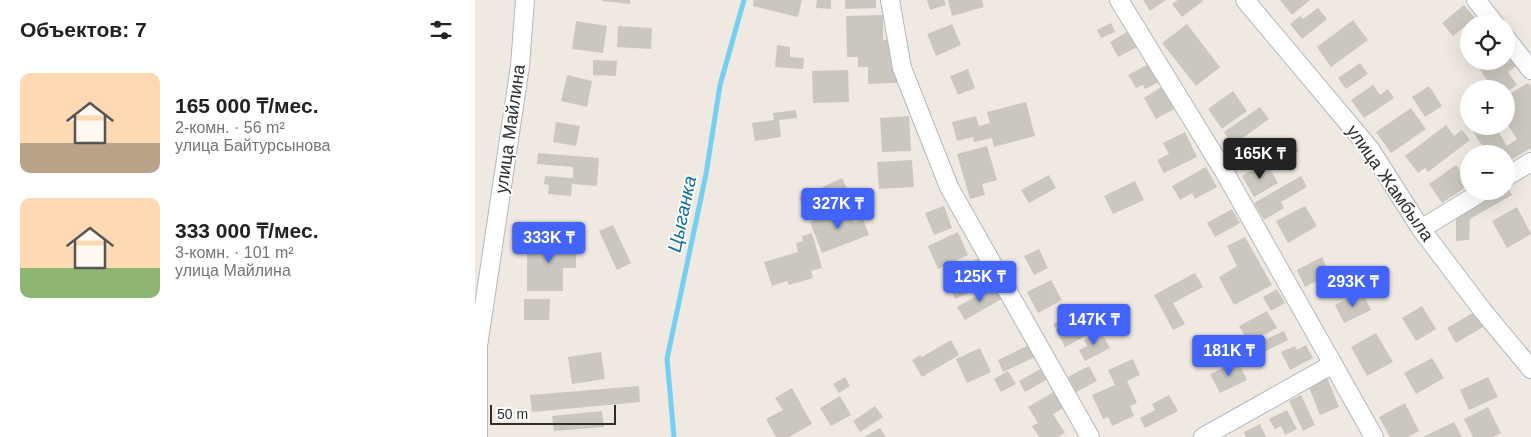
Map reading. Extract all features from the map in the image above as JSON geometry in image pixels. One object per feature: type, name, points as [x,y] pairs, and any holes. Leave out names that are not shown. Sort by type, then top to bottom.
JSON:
[{"type":"street","name":"улица Майлина","points":[[478,437],[478,346],[520,66],[525,0]]},
{"type":"street","points":[[890,0],[902,68],[949,187],[1090,437]]},
{"type":"street","points":[[1119,0],[1225,173],[1374,437]]},
{"type":"street","name":"улица Жамбыла","points":[[1245,0],[1370,149],[1421,229],[1483,311],[1531,369]]},
{"type":"street","points":[[1476,0],[1488,15]]},
{"type":"street","points":[[1515,50],[1531,70]]},
{"type":"street","points":[[1515,172],[1531,162]]},
{"type":"street","points":[[1421,229],[1468,200]]},
{"type":"street","points":[[1203,437],[1333,364]]},
{"type":"building","points":[[630,0],[630,4],[602,1]]},
{"type":"building","points":[[754,0],[802,0],[798,17],[753,6]]},
{"type":"building","points":[[817,0],[831,0],[831,9],[816,8]]},
{"type":"building","points":[[845,0],[876,0],[876,8],[845,9]]},
{"type":"building","points":[[927,0],[944,0],[946,5],[930,10]]},
{"type":"building","points":[[948,0],[982,0],[984,7],[952,16]]},
{"type":"building","points":[[1143,0],[1166,0],[1150,11]]},
{"type":"building","points":[[1178,0],[1203,1],[1182,17],[1172,4]]},
{"type":"building","points":[[1280,0],[1310,0],[1292,15]]},
{"type":"building","points":[[1464,5],[1472,15],[1460,15],[1460,30],[1453,36],[1442,23]]},
{"type":"building","points":[[1318,8],[1327,19],[1302,39],[1290,24],[1300,16],[1303,19]]},
{"type":"building","points":[[883,15],[883,40],[896,39],[897,83],[868,84],[868,67],[858,67],[858,57],[847,57],[846,16]]},
{"type":"building","points":[[1353,20],[1368,40],[1331,67],[1317,47]]},
{"type":"building","points":[[576,21],[607,26],[603,53],[572,49]]},
{"type":"building","points":[[1111,23],[1115,32],[1101,38],[1097,30]]},
{"type":"building","points":[[952,24],[961,45],[936,56],[927,34]]},
{"type":"building","points":[[1187,24],[1220,67],[1196,86],[1162,43]]},
{"type":"building","points":[[618,26],[652,28],[651,49],[617,47]]},
{"type":"building","points":[[1132,29],[1141,45],[1118,57],[1110,42]]},
{"type":"building","points":[[777,45],[790,47],[790,57],[804,58],[803,69],[775,67]]},
{"type":"building","points":[[593,60],[617,61],[616,76],[593,75]]},
{"type":"building","points":[[1360,63],[1368,74],[1346,89],[1338,78]]},
{"type":"building","points":[[1149,64],[1159,82],[1145,89],[1143,85],[1136,88],[1128,75]]},
{"type":"building","points":[[968,69],[975,88],[958,95],[950,76]]},
{"type":"building","points":[[848,70],[849,102],[813,103],[812,71]]},
{"type":"building","points":[[1480,70],[1511,70],[1508,72],[1514,80],[1487,80]]},
{"type":"building","points":[[567,75],[592,81],[587,107],[561,101]]},
{"type":"building","points":[[1528,83],[1531,87],[1531,148],[1515,158],[1515,145],[1508,145],[1517,139],[1514,135],[1515,91]]},
{"type":"building","points":[[1373,85],[1380,95],[1388,89],[1394,98],[1364,118],[1351,100]]},
{"type":"building","points":[[1163,86],[1176,108],[1156,119],[1144,98]]},
{"type":"building","points":[[1429,86],[1442,106],[1425,117],[1412,97]]},
{"type":"building","points":[[1233,91],[1247,111],[1222,129],[1208,109]]},
{"type":"building","points":[[1026,102],[1035,136],[994,147],[992,138],[974,142],[973,137],[957,141],[952,122],[976,116],[979,126],[990,123],[987,112]]},
{"type":"building","points":[[1260,107],[1269,119],[1233,145],[1224,132]]},
{"type":"building","points":[[1411,108],[1426,129],[1391,153],[1376,132]]},
{"type":"building","points":[[796,110],[797,118],[779,120],[781,137],[755,141],[752,123],[774,120],[773,113]]},
{"type":"building","points":[[909,116],[911,151],[882,152],[880,118]]},
{"type":"building","points":[[556,122],[580,126],[576,146],[553,142]]},
{"type":"building","points":[[1446,125],[1454,136],[1460,132],[1460,135],[1466,135],[1470,140],[1463,145],[1460,145],[1460,148],[1428,172],[1425,168],[1418,173],[1405,156]]},
{"type":"building","points":[[1185,132],[1197,157],[1164,173],[1157,160],[1169,154],[1163,143]]},
{"type":"building","points":[[1475,135],[1500,135],[1506,145],[1482,145]]},
{"type":"building","points":[[1293,139],[1299,151],[1280,161],[1274,149]]},
{"type":"building","points":[[987,146],[997,180],[982,184],[985,195],[970,199],[957,154]]},
{"type":"building","points":[[538,153],[599,158],[597,186],[572,184],[571,196],[548,194],[549,185],[544,184],[545,176],[573,178],[573,167],[537,164]]},
{"type":"building","points":[[912,160],[914,187],[879,189],[877,162]]},
{"type":"building","points":[[1266,162],[1278,183],[1254,197],[1242,176]]},
{"type":"building","points":[[1456,165],[1460,171],[1460,191],[1442,203],[1429,184]]},
{"type":"building","points":[[1206,167],[1217,187],[1195,199],[1192,193],[1180,200],[1172,186]]},
{"type":"building","points":[[1049,175],[1056,188],[1029,203],[1021,190]]},
{"type":"building","points":[[1301,176],[1307,187],[1281,202],[1284,208],[1264,220],[1254,203]]},
{"type":"building","points":[[842,178],[852,199],[809,219],[799,198]]},
{"type":"building","points":[[1135,181],[1144,200],[1113,214],[1104,196]]},
{"type":"building","points":[[1478,200],[1503,200],[1470,219],[1469,240],[1456,241],[1456,213]]},
{"type":"building","points":[[944,206],[952,228],[934,235],[925,213]]},
{"type":"building","points":[[1305,206],[1317,226],[1288,243],[1276,221]]},
{"type":"building","points":[[1517,207],[1531,234],[1507,248],[1492,221]]},
{"type":"building","points":[[848,208],[854,223],[863,219],[869,235],[822,253],[810,222]]},
{"type":"building","points":[[1232,209],[1240,223],[1215,237],[1207,223]]},
{"type":"building","points":[[613,225],[631,263],[617,270],[599,231]]},
{"type":"building","points":[[958,232],[968,255],[938,269],[928,246]]},
{"type":"building","points":[[812,233],[822,268],[811,271],[813,278],[789,285],[787,281],[772,286],[764,262],[798,252],[796,243],[803,241],[802,236]]},
{"type":"building","points":[[1245,237],[1272,285],[1234,305],[1219,277],[1237,266],[1227,246]]},
{"type":"building","points":[[527,240],[576,240],[576,268],[563,268],[563,291],[527,291]]},
{"type":"building","points":[[1039,249],[1048,268],[1034,275],[1024,256]]},
{"type":"building","points":[[1322,257],[1330,274],[1305,287],[1297,270]]},
{"type":"building","points":[[979,258],[991,283],[955,299],[944,274]]},
{"type":"building","points":[[1195,273],[1203,287],[1173,303],[1185,324],[1173,330],[1154,295]]},
{"type":"building","points":[[1051,280],[1062,300],[1038,313],[1027,292]]},
{"type":"building","points":[[996,285],[1003,298],[965,320],[957,307]]},
{"type":"building","points":[[1277,289],[1285,303],[1271,311],[1263,297]]},
{"type":"building","points":[[1362,292],[1371,310],[1344,323],[1335,305]]},
{"type":"building","points":[[524,299],[550,299],[549,320],[524,320]]},
{"type":"building","points":[[1422,306],[1436,329],[1416,341],[1402,318]]},
{"type":"building","points":[[1267,311],[1277,328],[1249,343],[1239,326]]},
{"type":"building","points":[[1474,312],[1483,327],[1456,343],[1447,328]]},
{"type":"building","points":[[1075,313],[1087,335],[1065,347],[1053,324]]},
{"type":"building","points":[[1284,331],[1288,340],[1264,352],[1260,342]]},
{"type":"building","points":[[1101,332],[1110,348],[1085,361],[1079,350],[1087,346],[1084,340]]},
{"type":"building","points":[[1376,333],[1393,362],[1367,376],[1351,347]]},
{"type":"building","points":[[951,340],[959,355],[922,377],[912,360],[920,355],[922,357]]},
{"type":"building","points":[[1029,345],[1035,357],[1003,372],[998,360]]},
{"type":"building","points":[[1306,345],[1313,358],[1290,370],[1281,352],[1295,346],[1297,350]]},
{"type":"building","points":[[980,348],[991,372],[967,383],[956,359]]},
{"type":"building","points":[[601,352],[605,379],[572,384],[568,357]]},
{"type":"building","points":[[1432,358],[1444,378],[1416,394],[1404,373]]},
{"type":"building","points":[[1133,359],[1140,375],[1127,381],[1137,403],[1130,406],[1134,416],[1112,426],[1108,417],[1103,419],[1092,395],[1115,385],[1108,370]]},
{"type":"building","points":[[1238,361],[1247,380],[1220,393],[1210,374]]},
{"type":"building","points":[[1089,366],[1097,381],[1076,392],[1068,377]]},
{"type":"building","points":[[1042,368],[1048,379],[1025,392],[1019,381]]},
{"type":"building","points":[[1008,371],[1016,384],[1001,392],[994,379]]},
{"type":"building","points":[[845,377],[850,386],[839,393],[833,384]]},
{"type":"building","points":[[1327,377],[1339,407],[1320,415],[1308,385]]},
{"type":"building","points":[[1488,377],[1498,397],[1469,410],[1460,390]]},
{"type":"building","points":[[639,386],[640,402],[532,412],[530,395]]},
{"type":"building","points":[[792,388],[812,424],[789,437],[776,437],[766,419],[783,410],[775,398]]},
{"type":"building","points":[[1055,391],[1065,407],[1053,414],[1065,433],[1058,437],[1039,437],[1032,426],[1038,423],[1028,407]]},
{"type":"building","points":[[1169,395],[1178,411],[1145,428],[1140,418],[1155,410],[1152,404]]},
{"type":"building","points":[[1301,395],[1315,425],[1303,431],[1289,401]]},
{"type":"building","points":[[840,396],[851,415],[831,426],[820,408]]},
{"type":"building","points":[[1405,403],[1419,431],[1408,437],[1390,437],[1379,417]]},
{"type":"building","points":[[875,406],[883,417],[860,432],[853,421]]},
{"type":"building","points":[[1488,407],[1501,433],[1493,437],[1473,437],[1464,419]]},
{"type":"building","points":[[1287,410],[1297,429],[1285,435],[1281,426],[1275,429],[1269,419]]},
{"type":"building","points":[[602,411],[604,427],[554,431],[552,416]]},
{"type":"building","points":[[1454,422],[1462,437],[1423,437]]},
{"type":"building","points":[[1260,424],[1266,437],[1246,437],[1244,432]]},
{"type":"building","points":[[880,428],[886,437],[864,437]]},
{"type":"waterway","name":"Цыганка","points":[[674,437],[667,359],[706,174],[720,85],[744,0]]}]
